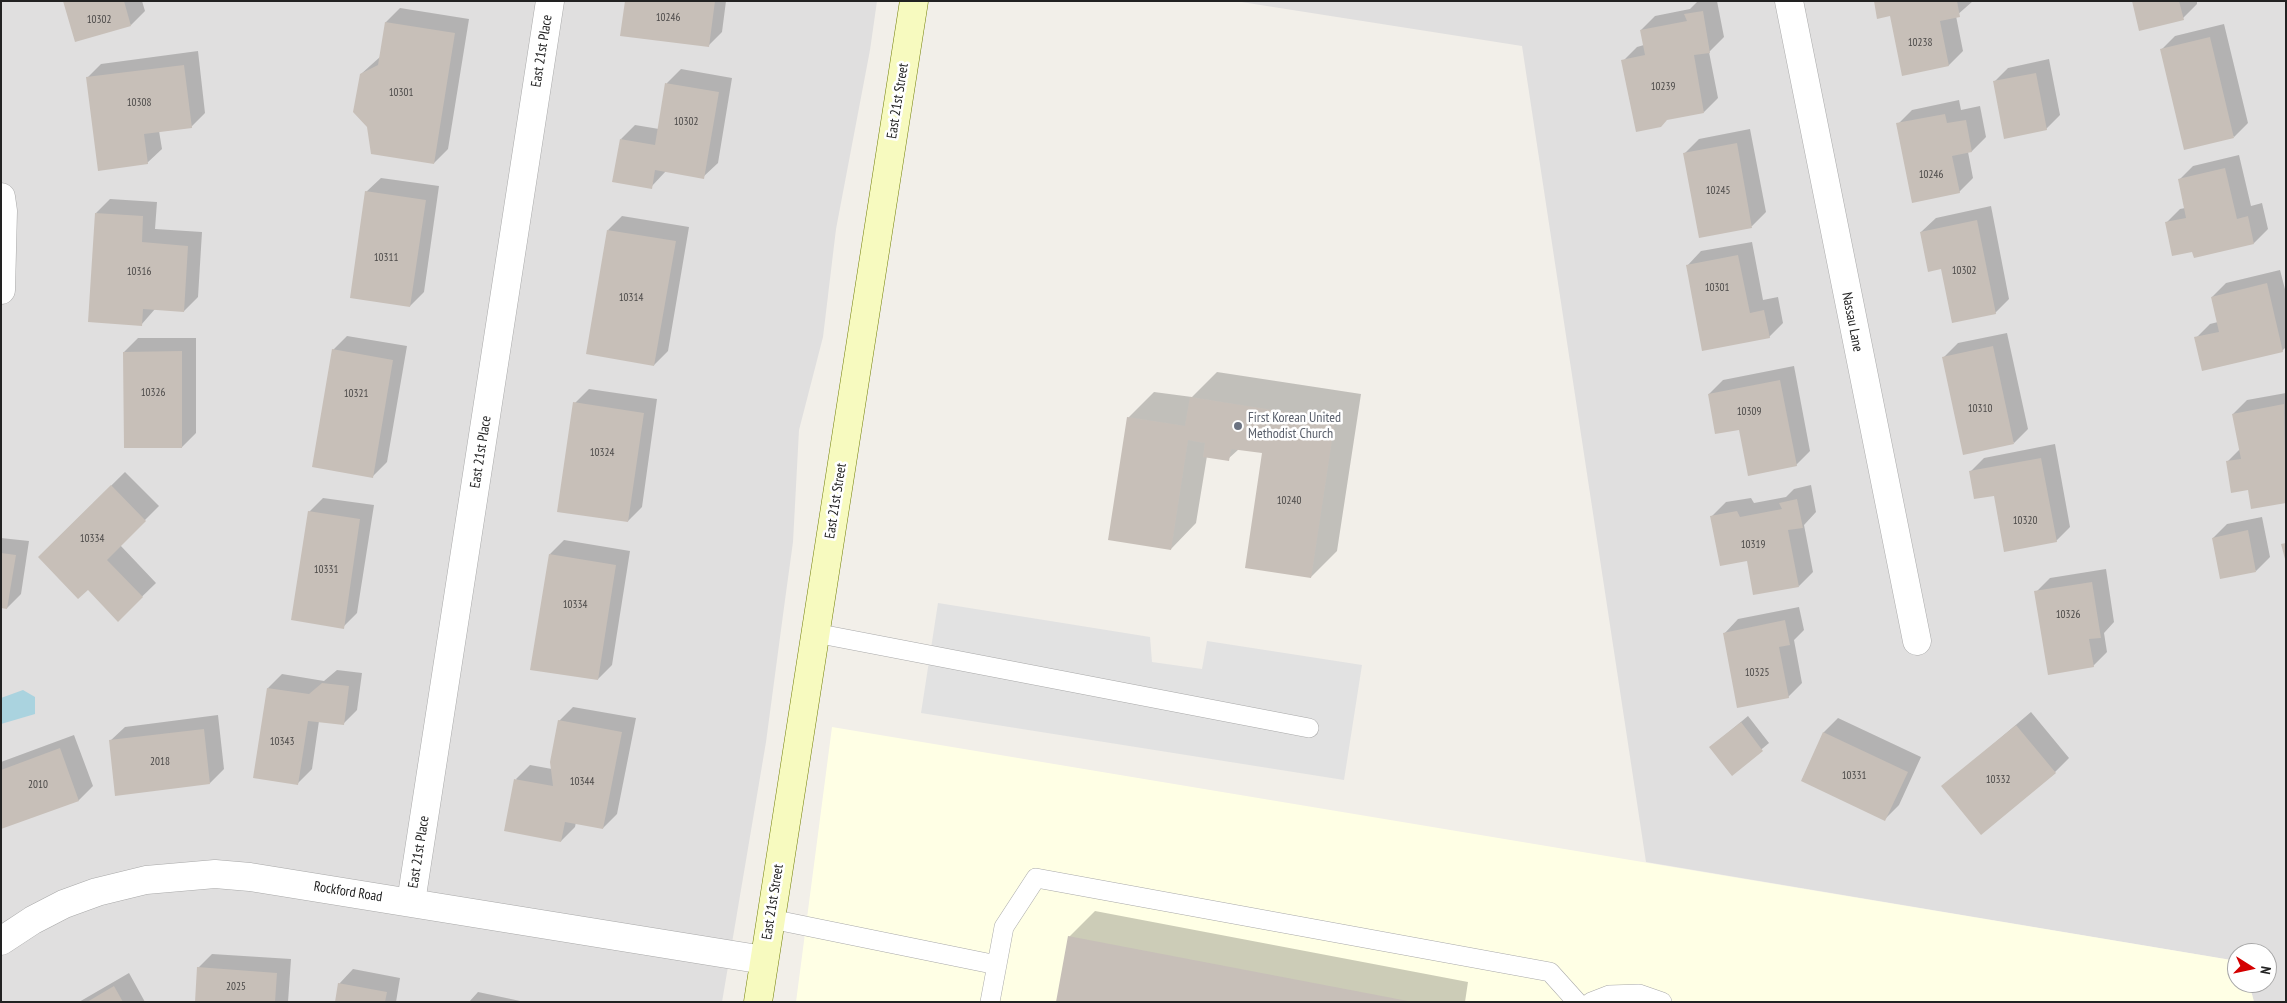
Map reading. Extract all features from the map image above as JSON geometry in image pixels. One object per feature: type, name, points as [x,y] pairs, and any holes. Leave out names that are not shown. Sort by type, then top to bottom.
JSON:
[{"type":"main road","name":"East 21st Street","points":[[758,1002],[914,1]]},
{"type":"street","name":"East 21st Place","points":[[412,902],[550,1]]},
{"type":"street","name":"Nassau Lane","points":[[1789,1],[1917,641]]},
{"type":"street","points":[[1,197],[3,211],[1,290]]},
{"type":"street","name":"Rockford Road","points":[[1,941],[33,920],[64,904],[130,883],[164,877],[215,874],[250,877],[412,902],[764,960]]},
{"type":"lane","points":[[815,633],[1309,728]]},
{"type":"lane","points":[[990,1002],[1004,927],[1036,878],[1550,972],[1577,1002]]},
{"type":"lane","points":[[771,919],[997,965]]},
{"type":"lane","points":[[1591,1002],[1609,995],[1639,994],[1662,1002]]},
{"type":"shaded area","points":[[1,1],[877,1],[870,50],[836,229],[823,337],[799,430],[793,542],[766,742],[722,1002],[1,1002]]},
{"type":"shaded area","points":[[1235,1],[2286,1],[2286,1002],[2254,1002],[2252,993],[2277,993],[2277,943],[2227,943],[2227,959],[1646,862],[1522,46]]},
{"type":"shaded area","points":[[938,603],[1150,637],[1152,662],[1202,669],[1207,641],[1362,665],[1344,780],[921,713]]},
{"type":"shaded area","points":[[832,727],[2227,959],[2227,993],[2252,993],[2254,1002],[796,1002]]},
{"type":"water","points":[[23,690],[35,697],[35,714],[1,724],[1,698]]},
{"type":"building","points":[[63,1],[124,1],[131,26],[75,42]]},
{"type":"building","points":[[625,1],[715,1],[709,47],[620,36]]},
{"type":"building","points":[[1874,1],[1957,1],[1960,17],[1940,21],[1949,66],[1902,76],[1890,16],[1877,19]]},
{"type":"building","points":[[2132,1],[2179,1],[2184,20],[2139,31]]},
{"type":"building","points":[[1703,11],[1710,53],[1694,55],[1704,113],[1667,120],[1661,127],[1636,132],[1621,60],[1645,55],[1640,30],[1687,21],[1684,14]]},
{"type":"building","points":[[385,22],[455,33],[434,164],[371,154],[367,127],[353,112],[360,74],[378,65]]},
{"type":"building","points":[[2210,37],[2234,138],[2184,150],[2160,49]]},
{"type":"building","points":[[184,65],[192,128],[144,134],[148,164],[98,171],[86,77]]},
{"type":"building","points":[[2036,73],[2047,130],[2004,139],[1993,81]]},
{"type":"building","points":[[665,83],[719,92],[704,179],[655,170],[652,189],[612,182],[620,139],[655,145]]},
{"type":"building","points":[[1945,114],[1947,123],[1966,120],[1972,152],[1952,156],[1960,193],[1912,203],[1896,123]]},
{"type":"building","points":[[1737,143],[1752,228],[1699,238],[1683,153]]},
{"type":"building","points":[[2225,168],[2237,219],[2248,216],[2254,244],[2194,258],[2192,252],[2172,256],[2165,222],[2186,218],[2178,179]]},
{"type":"building","points":[[365,191],[426,200],[410,307],[350,298]]},
{"type":"building","points":[[95,213],[143,216],[142,242],[188,246],[184,312],[143,309],[142,326],[88,322]]},
{"type":"building","points":[[1977,220],[1996,314],[1952,323],[1941,269],[1928,272],[1920,232]]},
{"type":"building","points":[[607,230],[676,241],[654,366],[586,354]]},
{"type":"building","points":[[1738,255],[1750,313],[1764,310],[1770,338],[1702,351],[1686,265]]},
{"type":"building","points":[[2267,283],[2283,352],[2202,371],[2194,337],[2219,332],[2211,297]]},
{"type":"building","points":[[1993,346],[2014,444],[1963,455],[1942,357]]},
{"type":"building","points":[[332,349],[393,360],[373,478],[312,467]]},
{"type":"building","points":[[182,351],[182,448],[124,448],[123,352]]},
{"type":"building","points":[[1780,380],[1797,466],[1748,476],[1739,430],[1715,434],[1708,394]]},
{"type":"building","points":[[1190,397],[1335,420],[1311,578],[1245,568],[1262,453],[1231,449],[1229,461],[1203,457],[1205,443],[1188,440],[1171,550],[1108,540],[1127,417],[1185,426]]},
{"type":"building","points":[[573,402],[644,413],[628,522],[557,512]]},
{"type":"building","points":[[2284,404],[2286,503],[2251,509],[2248,490],[2231,493],[2226,461],[2241,459],[2232,414]]},
{"type":"building","points":[[2041,458],[2057,542],[2004,552],[1994,496],[1974,499],[1969,471]]},
{"type":"building","points":[[111,485],[146,521],[107,560],[143,597],[118,622],[88,590],[78,599],[38,557]]},
{"type":"building","points":[[1797,499],[1803,528],[1788,530],[1799,587],[1753,595],[1747,561],[1720,566],[1710,516],[1737,511],[1740,517],[1782,509],[1779,503]]},
{"type":"building","points":[[308,511],[360,519],[344,629],[291,620]]},
{"type":"building","points":[[2248,530],[2256,572],[2220,579],[2212,538]]},
{"type":"building","points":[[2286,543],[2286,559],[2285,559],[2281,544]]},
{"type":"building","points":[[1,553],[16,555],[7,609],[1,608]]},
{"type":"building","points":[[549,554],[616,565],[598,680],[530,670]]},
{"type":"building","points":[[2092,582],[2101,638],[2089,639],[2094,667],[2048,675],[2034,591]]},
{"type":"building","points":[[1785,620],[1790,645],[1779,647],[1789,698],[1737,708],[1723,633]]},
{"type":"building","points":[[322,683],[349,686],[344,725],[308,721],[298,785],[253,778],[267,688],[309,694]]},
{"type":"building","points":[[558,720],[622,732],[603,829],[565,822],[561,842],[504,831],[514,779],[553,786],[550,762]]},
{"type":"building","points":[[1741,722],[1763,751],[1732,776],[1709,747]]},
{"type":"building","points":[[2016,725],[2056,773],[1981,835],[1941,786]]},
{"type":"building","points":[[204,729],[210,784],[115,796],[109,740]]},
{"type":"building","points":[[1823,732],[1908,772],[1885,821],[1801,781]]},
{"type":"building","points":[[60,748],[79,801],[1,829],[1,770]]},
{"type":"building","points":[[1068,936],[1408,1001],[1408,1002],[1056,1002]]},
{"type":"building","points":[[197,967],[277,973],[275,1002],[195,1002]]},
{"type":"building","points":[[338,983],[387,992],[385,1002],[335,1002]]},
{"type":"building","points":[[114,986],[123,1002],[87,1002]]},
{"type":"place","name":"First Korean United Methodist Church","points":[[1238,426]]}]
